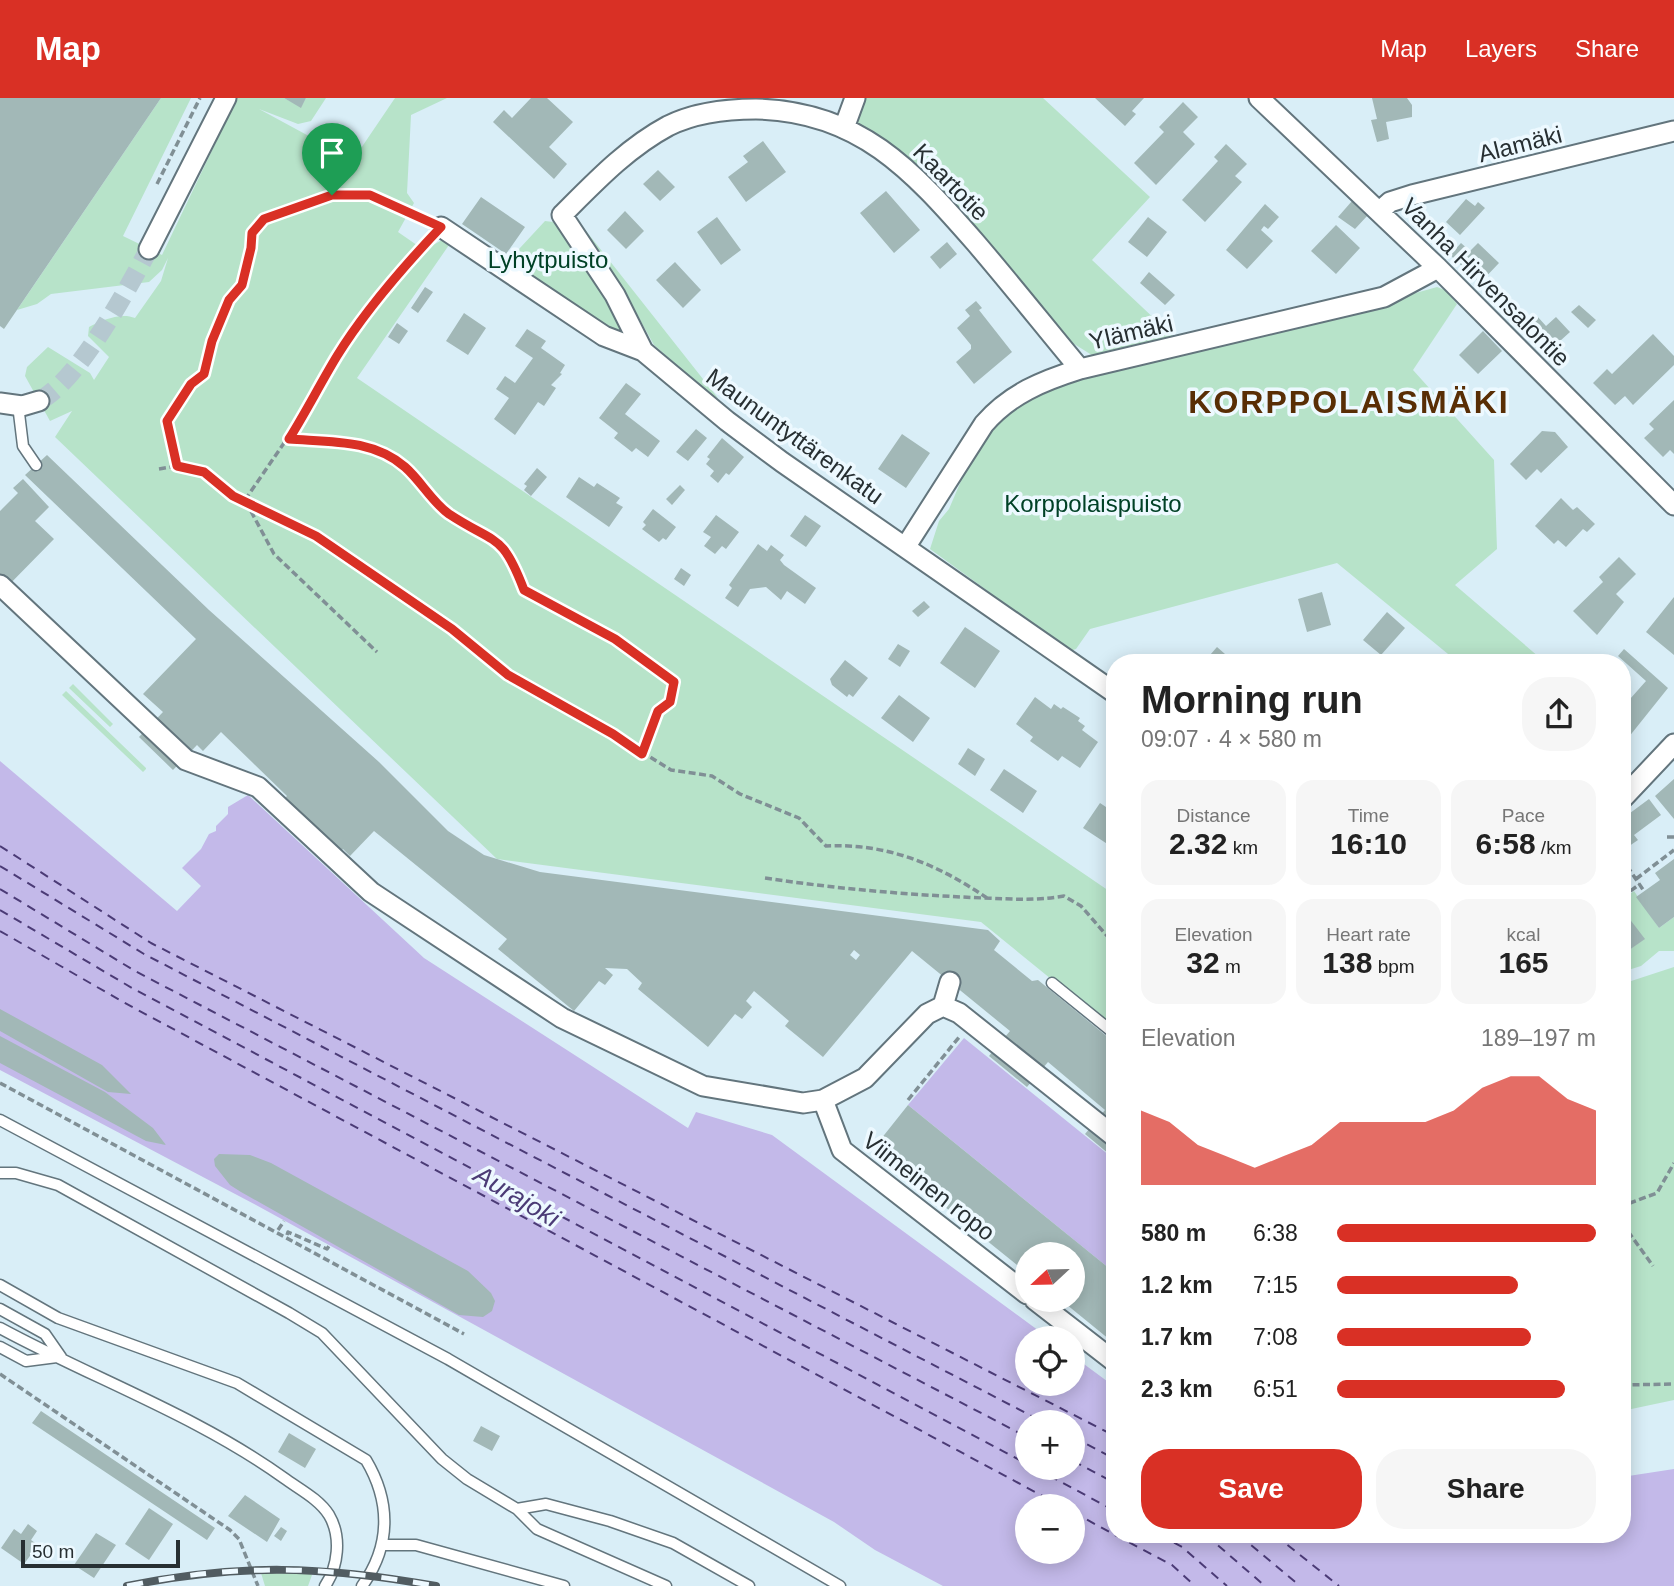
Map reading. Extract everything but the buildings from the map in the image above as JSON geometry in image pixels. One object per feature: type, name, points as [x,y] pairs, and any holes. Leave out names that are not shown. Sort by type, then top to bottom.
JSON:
[{"type":"street","points":[[149,249],[226,98]]},
{"type":"street","points":[[844,128],[855,98]]},
{"type":"street","name":"Vanha Hirvensalontie","points":[[1259,98],[1380,211],[1674,505]]},
{"type":"street","name":"Kaartotie","points":[[643,351],[615,295],[562,215],[637,145],[670,125],[726,110],[770,109],[791,112],[844,128],[915,174],[1080,369]]},
{"type":"street","name":"Alamäki","points":[[1380,211],[1390,202],[1412,195],[1674,131]]},
{"type":"street","name":"Maununtyttärenkatu","points":[[441,227],[604,336],[643,351],[749,438],[1106,687]]},
{"type":"street","name":"Ylämäki","points":[[906,546],[974,438],[996,411],[1032,386],[1080,369],[1384,298],[1438,268]]},
{"type":"street","points":[[9,404],[39,401]]},
{"type":"street","points":[[0,585],[186,761],[258,787],[371,892],[562,1018],[702,1086],[803,1102],[823,1100],[865,1078],[927,1014],[943,1006],[950,982]]},
{"type":"street","points":[[1631,789],[1674,744]]},
{"type":"street","points":[[943,1006],[959,1013],[1106,1130]]},
{"type":"street","name":"Viimeinen ropo","points":[[823,1100],[842,1150],[1015,1285]]},
{"type":"street","points":[[1050,1312],[1106,1355]]},
{"type":"lane","points":[[9,404],[20,439],[36,465]]},
{"type":"lane","points":[[1052,983],[1106,1027]]},
{"type":"lane","points":[[0,1120],[448,1359],[839,1586]]},
{"type":"lane","points":[[0,1173],[16,1172],[58,1185],[322,1333],[442,1459],[492,1496],[517,1509],[537,1529],[666,1586]]},
{"type":"lane","points":[[0,1285],[58,1318],[237,1382],[342,1443],[366,1460],[378,1480],[384,1502],[383,1545],[377,1564],[362,1586]]},
{"type":"lane","points":[[0,1308],[45,1334],[61,1357]]},
{"type":"lane","points":[[0,1328],[150,1400],[253,1458],[316,1502],[329,1515],[336,1540],[335,1570],[325,1586]]},
{"type":"lane","points":[[0,1347],[26,1361],[61,1357]]},
{"type":"lane","points":[[517,1509],[546,1504],[610,1521],[673,1543],[749,1586]]},
{"type":"lane","points":[[383,1545],[416,1545],[564,1586]]},
{"type":"path","points":[[156,187],[200,98]]},
{"type":"path","points":[[177,466],[167,421],[191,384],[204,374],[212,341],[229,300],[242,285],[252,233],[264,219],[332,195],[370,195],[441,227],[397,272],[344,346],[289,439],[245,500]]},
{"type":"path","points":[[289,439],[369,446],[386,454],[406,467],[447,513],[498,541],[512,558],[524,590],[615,639],[674,682],[670,702],[658,711],[642,754]]},
{"type":"path","points":[[159,469],[177,466],[204,472],[233,496],[316,536],[452,629],[508,675],[671,770],[712,776],[740,794],[799,818],[826,846],[853,845],[920,860],[954,876],[987,898]]},
{"type":"path","points":[[245,500],[274,554],[377,652]]},
{"type":"path","points":[[1667,837],[1674,837]]},
{"type":"path","points":[[1636,879],[1674,850]]},
{"type":"path","points":[[1631,872],[1644,891]]},
{"type":"path","points":[[765,878],[843,890],[1035,902],[1064,896],[1081,906],[1106,934]]},
{"type":"path","points":[[1631,890],[1640,884]]},
{"type":"path","points":[[908,1100],[953,1045]]},
{"type":"path","points":[[0,1083],[278,1230],[464,1334]]},
{"type":"path","points":[[1631,1203],[1657,1192],[1674,1163]]},
{"type":"path","points":[[278,1230],[284,1221]]},
{"type":"path","points":[[287,1235],[288,1232],[327,1249],[329,1246]]},
{"type":"path","points":[[1631,1235],[1653,1266]]},
{"type":"path","points":[[0,1374],[230,1530],[239,1539],[258,1586]]},
{"type":"path","points":[[1631,1385],[1674,1384]]},
{"type":"green space","points":[[161,98],[191,98],[123,236],[162,255],[237,98],[284,98],[301,107],[306,98],[326,98],[311,121],[298,124],[259,109],[353,160],[395,98],[447,98],[411,115],[407,193],[414,203],[398,232],[424,250],[442,240],[449,245],[357,378],[1106,889],[1106,1024],[981,922],[497,859],[55,437],[72,411],[50,421],[25,376],[27,367],[48,347],[90,373],[94,380],[109,357],[88,336],[89,327],[118,316],[135,318],[161,281],[168,258],[162,270],[149,282],[51,294],[37,304],[17,310]]},
{"type":"green space","points":[[863,98],[1043,98],[1150,197],[1092,260],[1175,338],[1095,357],[1063,337],[854,120]]},
{"type":"green space","name":"Lyhytpuisto","points":[[545,221],[553,222],[600,287],[622,329],[615,334],[507,262]]},
{"type":"green space","points":[[579,222],[718,398],[711,395],[654,345],[625,293],[581,231]]},
{"type":"green space","name":"Korppolaispuisto","points":[[1437,287],[1445,290],[1457,304],[1413,370],[1494,460],[1497,549],[1455,585],[1536,654],[1448,654],[1337,563],[1090,629],[1076,649],[1070,651],[930,549],[939,521],[949,509],[972,455],[1002,416],[1058,383],[1267,335]]},
{"type":"green space","points":[[73,684],[113,724],[110,727],[69,688]]},
{"type":"green space","points":[[66,691],[146,768],[143,772],[62,695]]},
{"type":"green space","points":[[1634,891],[1659,928],[1674,917],[1674,951],[1659,951],[1641,966],[1631,969],[1631,948],[1644,939],[1631,921],[1631,893]]},
{"type":"green space","points":[[1674,967],[1674,1400],[1631,1409],[1631,981]]},
{"type":"green space","points":[[261,1573],[312,1575],[308,1586],[265,1586]]},
{"type":"water","name":"Aurajoki","points":[[0,761],[177,911],[201,886],[182,868],[201,849],[209,834],[216,831],[216,826],[228,814],[228,807],[248,795],[424,958],[688,1128],[696,1112],[772,1135],[1032,1326],[1015,1326],[1015,1396],[1085,1396],[1085,1365],[1106,1380],[1106,1543],[1631,1543],[1631,1476],[1674,1469],[1674,1586],[943,1586],[875,1550],[834,1522],[256,1205],[0,1070]]},
{"type":"water","points":[[964,1038],[1106,1153],[1106,1266],[1085,1249],[1085,1242],[1077,1242],[908,1105]]},
{"type":"ferry route","points":[[0,846],[151,943],[1106,1431]]},
{"type":"ferry route","points":[[0,866],[144,954],[1020,1410]]},
{"type":"ferry route","points":[[0,889],[135,971],[1015,1431]]},
{"type":"ferry route","points":[[0,910],[132,988],[1015,1458]]},
{"type":"ferry route","points":[[0,931],[123,1002],[1039,1494]]},
{"type":"ferry route","points":[[1085,1443],[1106,1454]]},
{"type":"ferry route","points":[[1085,1467],[1106,1478]]},
{"type":"ferry route","points":[[1057,1480],[1106,1506]]},
{"type":"ferry route","points":[[1085,1519],[1106,1530]]},
{"type":"ferry route","points":[[1130,1543],[1172,1565],[1195,1586]]},
{"type":"ferry route","points":[[1175,1543],[1227,1586]]},
{"type":"ferry route","points":[[1215,1543],[1265,1586]]},
{"type":"ferry route","points":[[1249,1543],[1300,1586]]},
{"type":"ferry route","points":[[1285,1543],[1339,1586]]},
{"type":"tunnel","points":[[39,401],[54,390],[86,354],[115,310],[149,249]]},
{"type":"railway","points":[[127,1586],[207,1573],[282,1570],[356,1574],[436,1586]]},
{"type":"district","name":"KORPPOLAISMÄKI","points":[[1349,402]]},
{"type":"route","points":[[332,195],[370,195],[441,227],[397,272],[337,357],[320,392],[289,439],[369,446],[386,454],[406,467],[447,513],[498,541],[512,558],[524,590],[615,639],[674,682],[670,702],[658,711],[642,754],[613,734],[508,675],[452,629],[316,536],[233,496],[204,472],[177,466],[167,421],[191,384],[204,374],[212,341],[229,300],[242,285],[252,233],[264,219],[332,195]]}]
